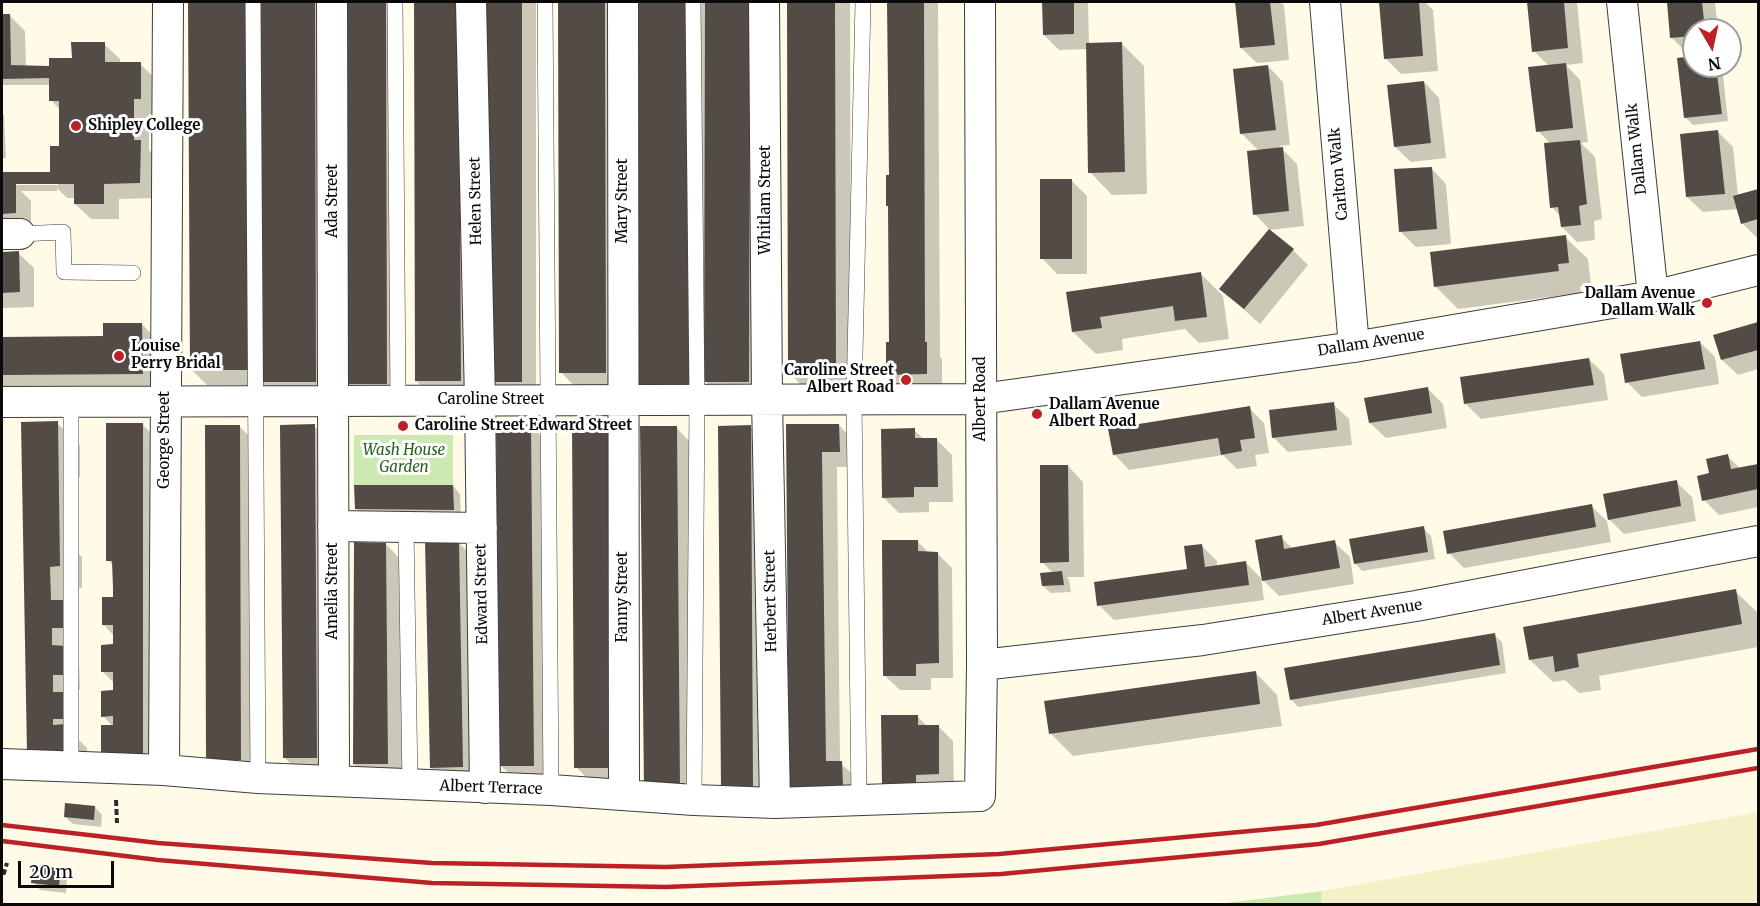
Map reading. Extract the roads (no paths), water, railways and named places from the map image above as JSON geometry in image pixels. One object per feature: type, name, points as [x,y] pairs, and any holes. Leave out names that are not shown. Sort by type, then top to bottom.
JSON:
[{"type":"street","name":"George Street","points":[[164,770],[168,2]]},
{"type":"street","name":"Ada Street","points":[[332,2],[333,401]]},
{"type":"street","name":"Helen Street","points":[[471,2],[480,400]]},
{"type":"street","name":"Mary Street","points":[[623,2],[623,400]]},
{"type":"street","name":"Whitlam Street","points":[[765,2],[767,399]]},
{"type":"street","name":"Albert Road","points":[[980,2],[982,665],[980,796]]},
{"type":"street","name":"Carlton Walk","points":[[1325,2],[1354,347]]},
{"type":"street","name":"Dallam Walk","points":[[1622,2],[1653,296]]},
{"type":"street","name":"Dallam Avenue","points":[[981,399],[1354,347],[1653,296],[1758,270]]},
{"type":"street","name":"Herbert Street","points":[[767,399],[775,803]]},
{"type":"street","name":"Caroline Street","points":[[2,402],[981,399]]},
{"type":"street","name":"Edward Street","points":[[480,400],[484,788]]},
{"type":"street","name":"Fanny Street","points":[[623,400],[624,794]]},
{"type":"street","name":"Amelia Street","points":[[333,401],[334,781]]},
{"type":"street","points":[[333,526],[482,528]]},
{"type":"street","name":"Albert Avenue","points":[[982,665],[1227,636],[1416,606],[1758,541]]},
{"type":"street","name":"Albert Terrace","points":[[2,764],[164,770],[258,778],[551,790],[775,803],[980,796]]},
{"type":"lane","points":[[253,2],[258,778]]},
{"type":"lane","points":[[395,2],[398,400]]},
{"type":"lane","points":[[544,2],[551,790]]},
{"type":"lane","points":[[693,2],[697,399],[694,800]]},
{"type":"lane","points":[[859,799],[854,399],[862,2]]},
{"type":"lane","points":[[11,234],[63,232],[64,272],[133,273]]},
{"type":"lane","points":[[71,402],[71,767]]},
{"type":"lane","points":[[406,527],[410,784]]},
{"type":"railway","points":[[2,825],[158,843],[432,863],[666,867],[999,854],[1316,825],[1758,749]]},
{"type":"railway","points":[[2,841],[158,860],[432,883],[666,887],[1001,874],[1319,844],[1758,768]]},
{"type":"place","name":"Shipley College","points":[[76,126]]},
{"type":"place","name":"Dallam Avenue Dallam Walk","points":[[1707,303]]},
{"type":"place","name":"Louise Perry Bridal","points":[[119,356]]},
{"type":"place","name":"Caroline Street Albert Road","points":[[906,380]]},
{"type":"place","name":"Dallam Avenue Albert Road","points":[[1037,414]]},
{"type":"place","name":"Caroline Street Edward Street","points":[[403,426]]},
{"type":"park label","name":"Wash House Garden","points":[[404,460]]}]
